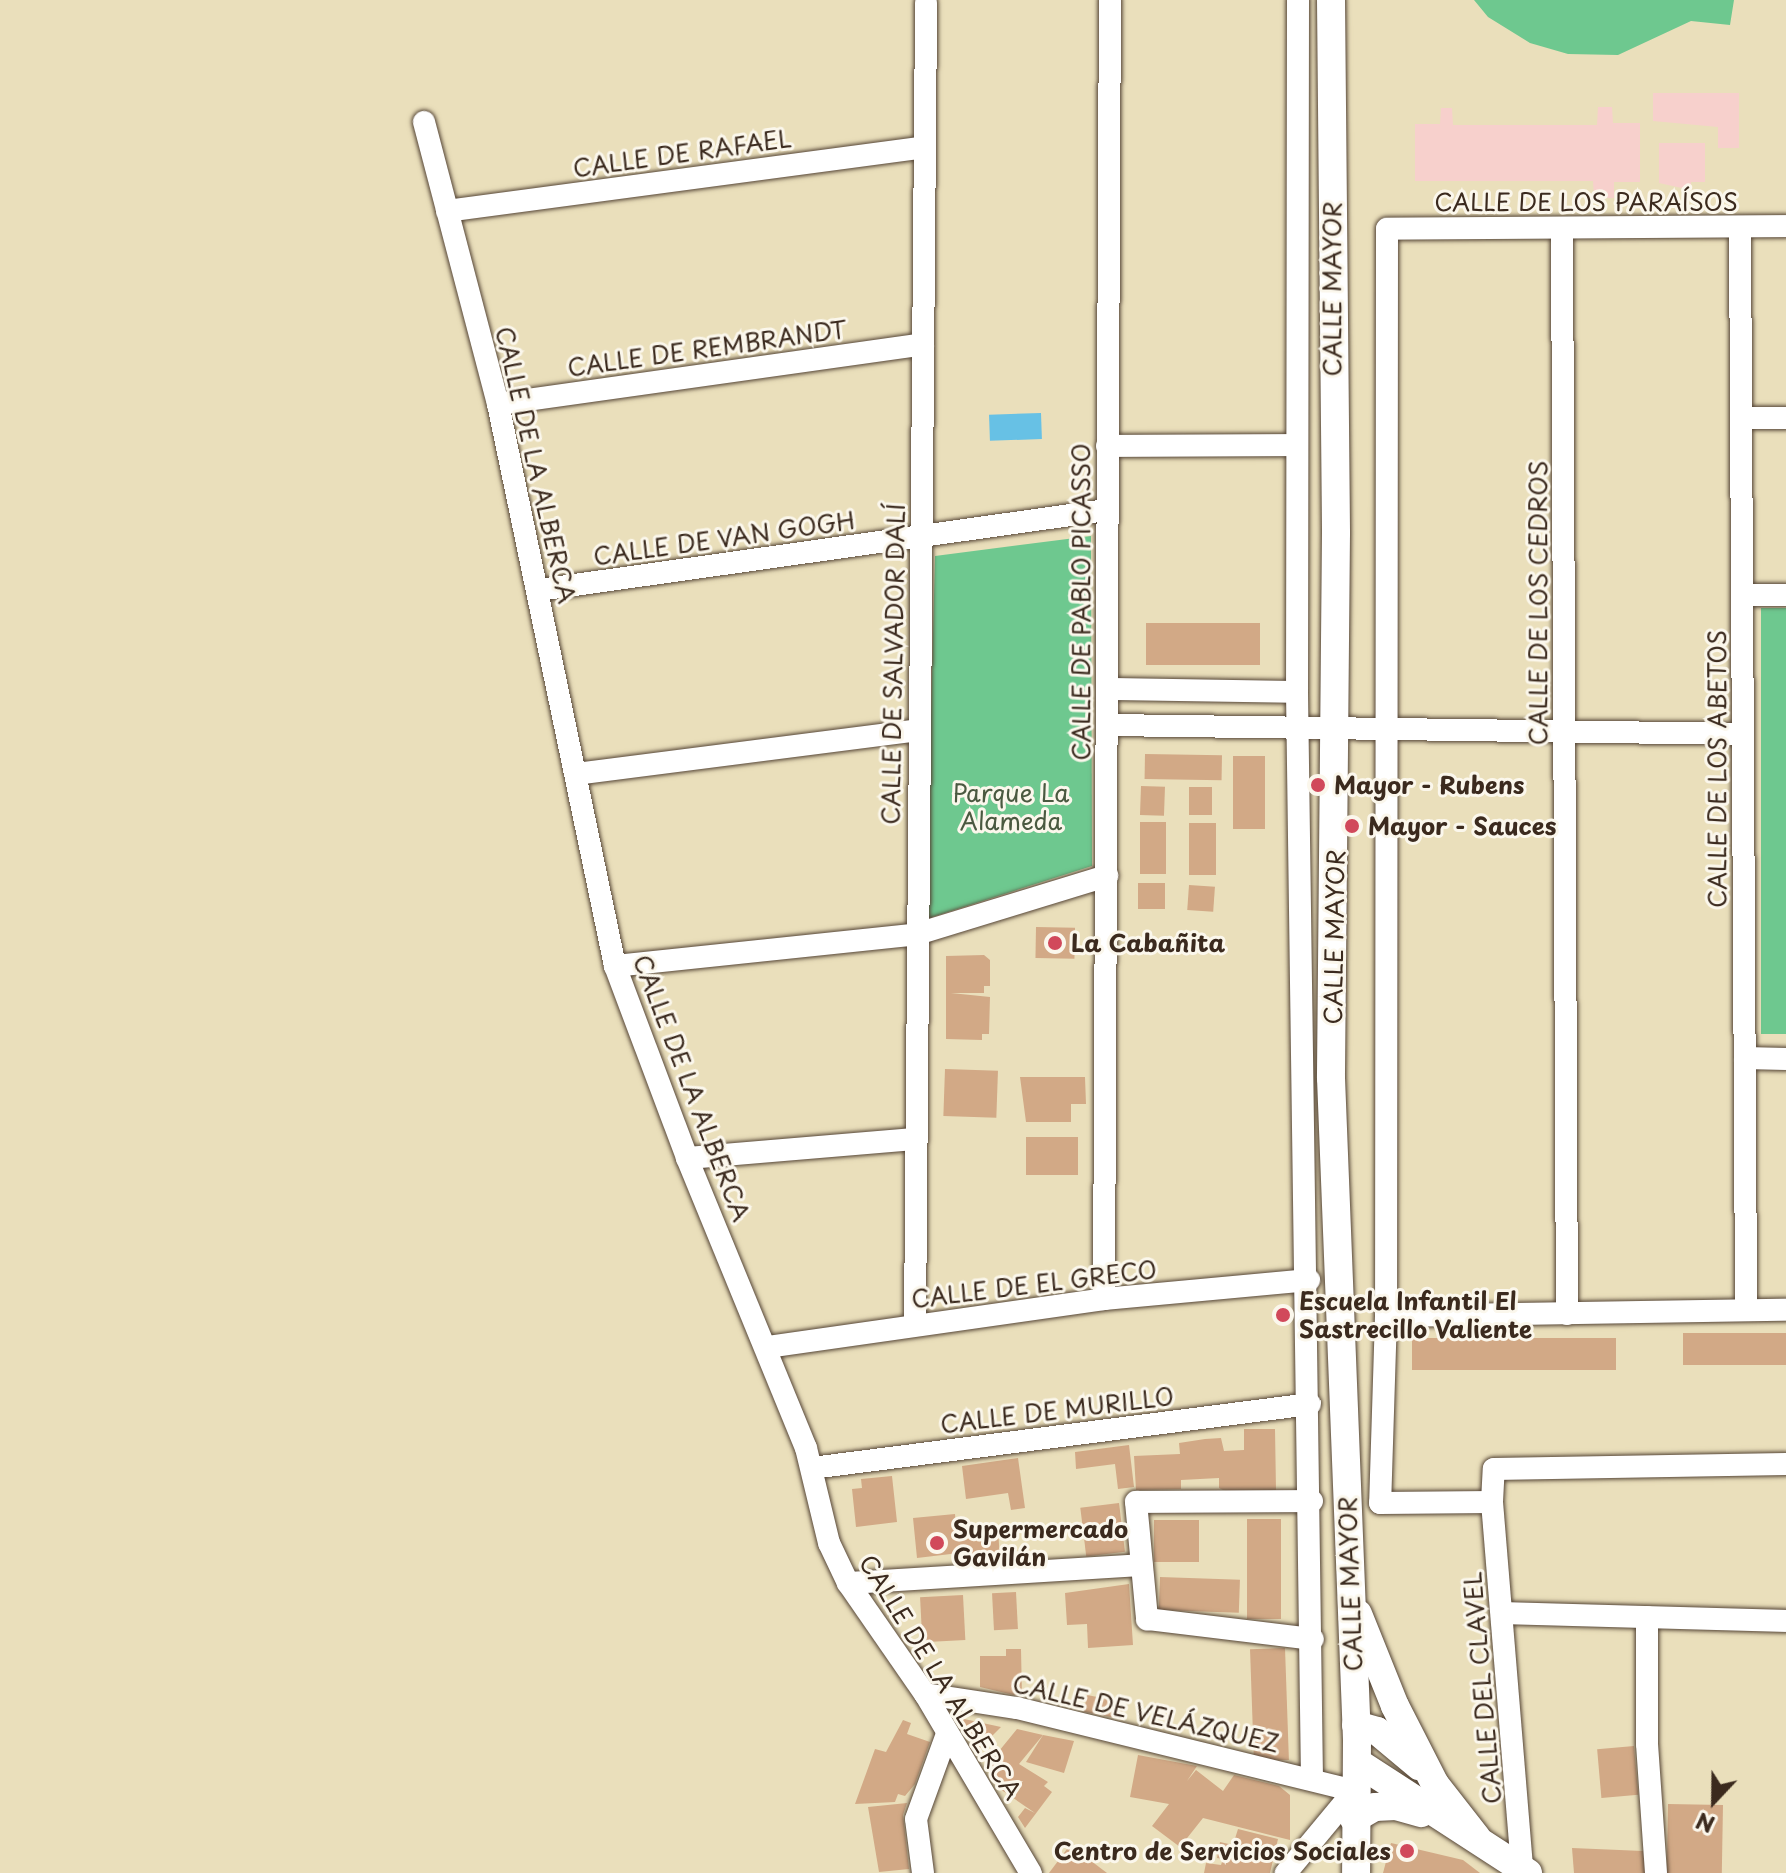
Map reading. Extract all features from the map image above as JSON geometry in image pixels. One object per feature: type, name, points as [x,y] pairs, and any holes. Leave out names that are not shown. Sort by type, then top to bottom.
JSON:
[{"type":"street","name":"CALLE DE PABLO PICASSO","points":[[1104,1299],[1110,0]]},
{"type":"street","name":"CALLE MAYOR","points":[[1298,0],[1297,692],[1309,1280],[1312,1779]]},
{"type":"street","name":"CALLE MAYOR","points":[[1331,0],[1336,728],[1331,1078],[1356,1725],[1356,1873]]},
{"type":"street","name":"CALLE DE SALVADOR DALÍ","points":[[915,1324],[926,3]]},
{"type":"street","name":"CALLE DE LA ALBERCA","points":[[424,122],[498,404],[615,966],[687,1158],[767,1347],[812,1468],[829,1543],[848,1583],[925,1694],[1031,1873]]},
{"type":"street","name":"CALLE DE RAFAEL","points":[[447,211],[924,147]]},
{"type":"street","name":"CALLE DE LOS PARAÍSOS","points":[[1387,229],[1786,226]]},
{"type":"street","name":"CALLE DE LOS ABETOS","points":[[1740,227],[1746,1310]]},
{"type":"street","name":"CALLE DE LOS CEDROS","points":[[1562,228],[1567,1314]]},
{"type":"street","name":"CALLE MAYOR","points":[[1387,229],[1390,729],[1386,1316],[1380,1503],[1492,1502]]},
{"type":"street","name":"CALLE DE REMBRANDT","points":[[498,404],[923,344]]},
{"type":"street","points":[[1741,418],[1786,418]]},
{"type":"street","points":[[1107,446],[1296,445]]},
{"type":"street","name":"CALLE DE VAN GOGH","points":[[539,590],[1106,510]]},
{"type":"street","points":[[1742,595],[1786,595]]},
{"type":"street","points":[[1109,689],[1297,692]]},
{"type":"street","points":[[1108,725],[1743,734]]},
{"type":"street","points":[[576,774],[919,730]]},
{"type":"street","points":[[615,966],[917,934],[1107,876]]},
{"type":"street","points":[[1745,1058],[1786,1059]]},
{"type":"street","points":[[687,1158],[915,1139]]},
{"type":"street","name":"CALLE DE EL GRECO","points":[[767,1347],[1104,1299],[1309,1280]]},
{"type":"street","points":[[1386,1316],[1786,1310]]},
{"type":"street","name":"CALLE DE MURILLO","points":[[812,1468],[1310,1404]]},
{"type":"street","points":[[1492,1502],[1494,1469],[1786,1464]]},
{"type":"street","points":[[1312,1501],[1136,1502],[1147,1619],[1313,1639]]},
{"type":"street","name":"CALLE DEL CLAVEL","points":[[1492,1502],[1525,1871]]},
{"type":"street","points":[[848,1583],[1141,1565]]},
{"type":"street","points":[[1349,1593],[1395,1706],[1435,1784]]},
{"type":"street","points":[[1503,1613],[1786,1621]]},
{"type":"street","points":[[1647,1617],[1647,1744],[1656,1873]]},
{"type":"street","name":"CALLE DE VELÁZQUEZ","points":[[925,1694],[1017,1708],[1312,1779],[1354,1805]]},
{"type":"street","points":[[1356,1725],[1388,1739],[1435,1784],[1477,1838]]},
{"type":"street","points":[[923,1873],[916,1819],[947,1734]]},
{"type":"street","points":[[1357,1762],[1525,1871]]},
{"type":"street","points":[[1286,1873],[1354,1805],[1396,1806],[1445,1821]]},
{"type":"shaded area","points":[[1653,93],[1739,93],[1739,148],[1718,148],[1718,127],[1653,121]]},
{"type":"shaded area","points":[[1598,107],[1612,107],[1613,123],[1640,123],[1640,182],[1614,182],[1614,198],[1594,198],[1593,181],[1415,181],[1415,124],[1440,124],[1441,108],[1452,108],[1453,125],[1597,125]]},
{"type":"shaded area","points":[[1659,143],[1705,143],[1705,182],[1691,182],[1691,190],[1659,183]]},
{"type":"green space","points":[[1474,0],[1734,0],[1730,25],[1691,21],[1618,55],[1568,54],[1530,43],[1488,17]]},
{"type":"green space","name":"Parque La Alameda","points":[[1091,536],[1092,866],[926,919],[935,556]]},
{"type":"green space","points":[[1761,608],[1786,608],[1786,1034],[1761,1034]]},
{"type":"water","points":[[1041,413],[1042,439],[990,441],[989,415]]},
{"type":"building","points":[[1146,623],[1260,623],[1260,665],[1146,665]]},
{"type":"building","points":[[1145,754],[1222,755],[1222,780],[1145,779]]},
{"type":"building","points":[[1233,756],[1265,756],[1265,829],[1233,829]]},
{"type":"building","points":[[1141,786],[1165,787],[1164,816],[1140,815]]},
{"type":"building","points":[[1189,787],[1212,787],[1212,815],[1189,815]]},
{"type":"building","points":[[1140,822],[1166,822],[1166,874],[1140,874]]},
{"type":"building","points":[[1189,823],[1216,823],[1216,875],[1189,875]]},
{"type":"building","points":[[1138,883],[1165,883],[1165,909],[1138,909]]},
{"type":"building","points":[[1189,885],[1215,887],[1213,912],[1187,910]]},
{"type":"building","name":"La Cabañita","points":[[1036,927],[1075,928],[1074,959],[1035,958]]},
{"type":"building","points":[[984,955],[990,960],[990,986],[984,986],[984,993],[951,993],[990,997],[989,1034],[982,1034],[982,1040],[946,1039],[946,956]]},
{"type":"building","points":[[945,1069],[998,1071],[996,1118],[943,1116]]},
{"type":"building","points":[[1020,1077],[1085,1077],[1086,1104],[1071,1104],[1071,1122],[1026,1122]]},
{"type":"building","points":[[1026,1137],[1078,1137],[1078,1175],[1026,1175]]},
{"type":"building","points":[[1683,1333],[1786,1333],[1786,1365],[1683,1365]]},
{"type":"building","points":[[1412,1338],[1616,1338],[1616,1370],[1412,1370]]},
{"type":"building","points":[[1244,1429],[1275,1429],[1276,1490],[1225,1491],[1219,1488],[1219,1478],[1181,1480],[1181,1489],[1136,1490],[1134,1456],[1180,1454],[1179,1443],[1221,1438],[1224,1451],[1244,1450]]},
{"type":"building","points":[[1129,1445],[1134,1487],[1118,1489],[1115,1464],[1076,1469],[1075,1452]]},
{"type":"building","points":[[1018,1458],[1025,1508],[1011,1510],[1008,1493],[966,1499],[962,1466]]},
{"type":"building","points":[[892,1476],[897,1522],[856,1527],[852,1489],[862,1488],[861,1479]]},
{"type":"building","points":[[1119,1503],[1125,1552],[1086,1556],[1080,1508]]},
{"type":"building","points":[[955,1514],[957,1537],[971,1536],[970,1529],[998,1527],[1000,1562],[960,1563],[959,1553],[917,1558],[913,1518]]},
{"type":"building","points":[[1247,1519],[1281,1519],[1281,1619],[1247,1619]]},
{"type":"building","points":[[1154,1520],[1199,1520],[1199,1562],[1154,1562]]},
{"type":"building","points":[[1160,1577],[1240,1580],[1239,1613],[1159,1610]]},
{"type":"building","points":[[1129,1584],[1133,1645],[1088,1648],[1087,1624],[1067,1625],[1065,1593]]},
{"type":"building","points":[[1016,1592],[1018,1629],[994,1630],[992,1593]]},
{"type":"building","points":[[963,1595],[965,1640],[922,1642],[920,1597]]},
{"type":"building","points":[[1285,1648],[1289,1760],[1254,1761],[1250,1649]]},
{"type":"building","points":[[1006,1649],[1021,1649],[1022,1697],[980,1687],[980,1656],[1006,1656]]},
{"type":"building","points":[[1087,1695],[1124,1702],[1121,1719],[1084,1712]]},
{"type":"building","points":[[955,1717],[1001,1727],[977,1751]]},
{"type":"building","points":[[903,1720],[911,1723],[907,1734],[930,1742],[915,1784],[905,1796],[898,1794],[895,1802],[855,1804],[875,1749],[886,1752]]},
{"type":"building","points":[[1017,1729],[1043,1735],[1019,1764],[1048,1782],[1044,1786],[1052,1792],[1025,1828],[1018,1817],[1025,1808],[1035,1813],[1000,1789],[986,1767]]},
{"type":"building","points":[[1043,1735],[1074,1741],[1064,1773],[1026,1762]]},
{"type":"building","points":[[1634,1746],[1638,1795],[1601,1798],[1597,1749]]},
{"type":"building","points":[[1138,1755],[1197,1766],[1187,1781],[1196,1770],[1223,1791],[1234,1775],[1279,1786],[1290,1795],[1290,1840],[1203,1818],[1180,1847],[1152,1826],[1169,1804],[1130,1797]]},
{"type":"building","points":[[907,1803],[903,1815],[909,1869],[879,1872],[868,1807]]},
{"type":"building","points":[[1668,1804],[1723,1805],[1722,1873],[1667,1873]]},
{"type":"building","points":[[1238,1829],[1278,1839],[1270,1873],[1204,1873],[1206,1863],[1221,1865],[1223,1859],[1217,1858],[1220,1842],[1233,1845]]},
{"type":"building","name":"Centro de Servicios Sociales","points":[[1391,1843],[1463,1860],[1480,1873],[1383,1873]]},
{"type":"building","points":[[1070,1845],[1107,1873],[1049,1873]]},
{"type":"building","points":[[1572,1848],[1643,1851],[1645,1873],[1574,1873]]},
{"type":"place","name":"Mayor - Rubens","points":[[1318,785]]},
{"type":"place","name":"Mayor - Sauces","points":[[1352,826]]},
{"type":"place","name":"La Cabañita","points":[[1055,943]]},
{"type":"place","name":"Escuela Infantil El Sastrecillo Valiente","points":[[1283,1315]]},
{"type":"place","name":"Supermercado Gavilán","points":[[937,1543]]},
{"type":"place","name":"Centro de Servicios Sociales","points":[[1407,1851]]}]
